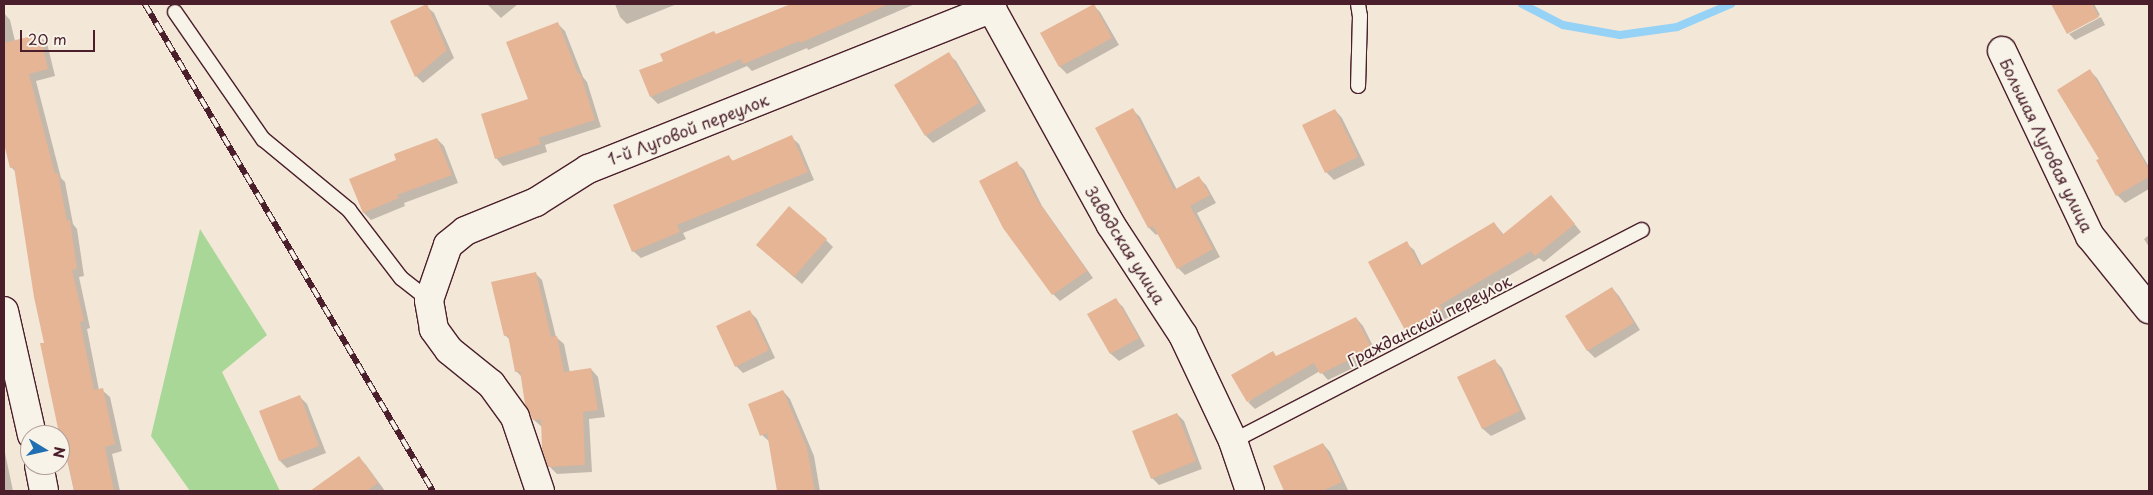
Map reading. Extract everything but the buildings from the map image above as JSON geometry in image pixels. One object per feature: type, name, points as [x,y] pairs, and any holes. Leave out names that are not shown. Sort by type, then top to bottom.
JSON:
[{"type":"street","name":"1-й Луговой переулок","points":[[429,300],[448,245],[465,230],[536,202],[588,168],[994,5]]},
{"type":"street","name":"Заводская улица","points":[[994,5],[1111,225],[1183,335],[1232,441],[1250,491]]},
{"type":"street","name":"Большая Луговая улица","points":[[2002,51],[2090,236],[2149,309]]},
{"type":"street","points":[[429,300],[434,329],[449,350],[491,384],[516,417],[540,491]]},
{"type":"street","points":[[4,311],[30,425]]},
{"type":"street","points":[[41,475],[44,491]]},
{"type":"lane","points":[[1358,4],[1360,16],[1358,86]]},
{"type":"lane","points":[[175,12],[263,139],[349,210],[401,278],[429,300]]},
{"type":"lane","name":"Гражданский переулок","points":[[1232,441],[1642,230]]},
{"type":"green space","points":[[200,229],[267,335],[222,372],[280,491],[190,491],[151,436]]},
{"type":"waterway","points":[[1522,4],[1563,25],[1620,35],[1677,27],[1731,4]]},
{"type":"railway","points":[[145,4],[433,491]]}]
